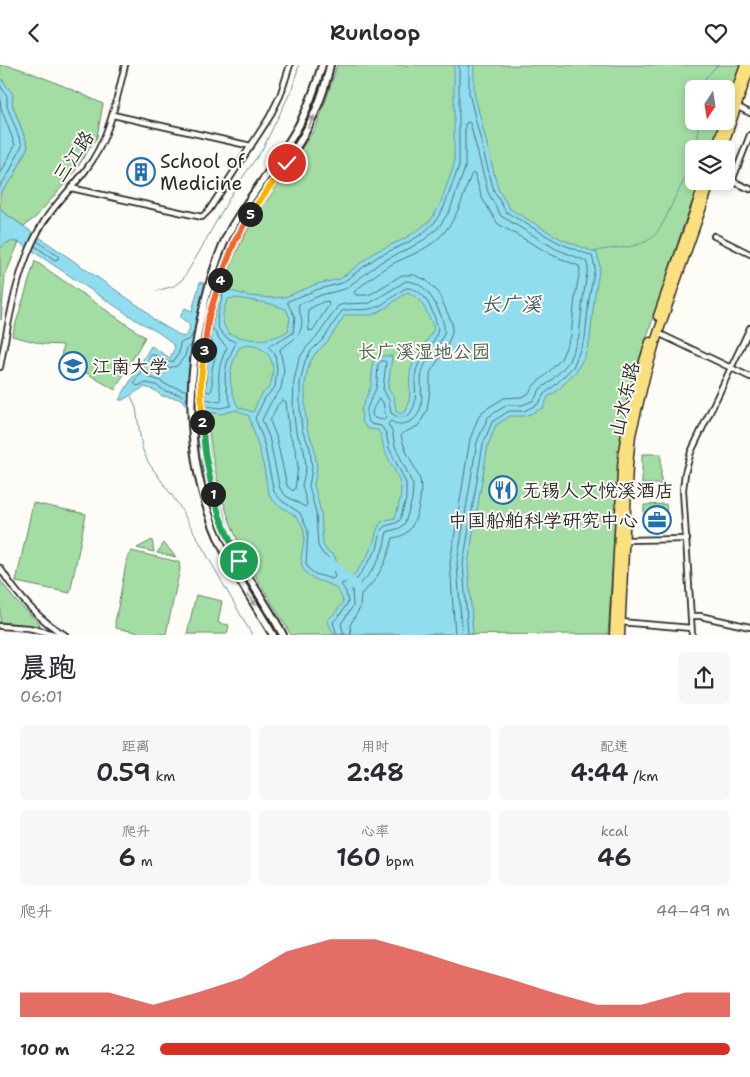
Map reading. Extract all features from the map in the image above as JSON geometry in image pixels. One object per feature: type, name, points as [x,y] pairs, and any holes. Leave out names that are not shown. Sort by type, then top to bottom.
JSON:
[{"type":"highway","points":[[735,94],[745,65]]},
{"type":"highway","points":[[725,140],[750,67]]},
{"type":"highway","name":"山水东路","points":[[614,635],[621,469],[626,427],[644,358],[702,190]]},
{"type":"highway","name":"山水东路","points":[[620,635],[631,435],[644,377],[708,190]]},
{"type":"main road","points":[[273,635],[236,574],[206,505],[200,477],[190,400],[198,328],[210,281],[230,231],[300,123],[322,65]]},
{"type":"main road","points":[[283,635],[265,603],[247,577],[230,543],[212,490],[202,425],[201,381],[209,316],[227,260],[244,224],[287,163],[310,125],[322,96],[330,65]]},
{"type":"street","name":"三江路","points":[[0,367],[14,297],[27,255],[50,212],[85,171],[105,138],[113,115],[125,65]]},
{"type":"street","points":[[71,188],[202,217],[209,210],[270,118],[280,96],[290,65]]},
{"type":"street","points":[[736,106],[750,113]]},
{"type":"street","points":[[113,115],[251,146]]},
{"type":"street","points":[[750,135],[732,181],[750,189]]},
{"type":"street","points":[[714,236],[750,253]]},
{"type":"street","points":[[692,635],[683,490],[685,473],[692,452],[750,328]]},
{"type":"street","points":[[658,333],[750,377]]},
{"type":"street","points":[[625,540],[687,539]]},
{"type":"street","points":[[0,568],[34,612],[66,635]]},
{"type":"street","points":[[691,616],[700,616],[750,627]]},
{"type":"street","points":[[620,622],[691,628]]},
{"type":"street","points":[[0,626],[29,628],[58,635]]},
{"type":"green space","points":[[0,65],[34,74],[103,104],[97,137],[73,174],[36,217],[24,226],[0,208],[0,194],[14,176],[28,146],[3,80],[0,79]]},
{"type":"green space","name":"长广溪湿地公园","points":[[337,65],[742,65],[735,85],[735,80],[685,80],[685,130],[719,130],[716,140],[685,140],[685,190],[697,190],[638,364],[624,418],[619,461],[608,634],[291,635],[253,571],[231,525],[225,507],[215,470],[209,432],[207,411],[215,322],[223,289],[235,255],[248,229],[316,127]]},
{"type":"green space","points":[[11,241],[19,242],[5,276],[1,320],[0,249],[4,244]]},
{"type":"green space","points":[[35,261],[145,337],[115,390],[61,358],[63,345],[43,344],[12,336]]},
{"type":"green space","points":[[642,454],[661,454],[661,484],[642,484]]},
{"type":"green space","points":[[33,503],[86,514],[70,593],[16,582]]},
{"type":"green space","points":[[666,504],[667,517],[644,518],[644,505]]},
{"type":"green space","points":[[152,540],[154,552],[137,548]]},
{"type":"green space","points":[[164,543],[176,557],[157,553]]},
{"type":"green space","points":[[131,551],[179,562],[180,569],[166,634],[146,634],[116,628],[115,623],[127,558]]},
{"type":"green space","points":[[0,580],[14,599],[40,624],[37,626],[0,622]]},
{"type":"green space","points":[[196,595],[222,601],[218,623],[229,625],[227,634],[187,634]]},
{"type":"water","name":"长广溪","points":[[454,65],[474,65],[474,92],[498,189],[510,209],[561,239],[597,253],[600,266],[590,339],[585,355],[577,370],[558,390],[548,397],[543,408],[525,416],[510,416],[496,425],[488,445],[468,564],[473,634],[334,634],[327,621],[343,602],[340,594],[331,585],[314,579],[304,570],[301,557],[304,532],[298,518],[277,504],[269,494],[265,471],[249,416],[236,410],[221,414],[209,412],[185,404],[181,399],[162,396],[154,390],[144,387],[123,400],[119,400],[151,346],[170,358],[175,347],[167,339],[19,242],[8,243],[0,249],[0,208],[3,212],[146,311],[154,320],[183,337],[189,332],[189,324],[180,317],[185,308],[192,311],[200,282],[249,296],[273,298],[285,297],[317,284],[340,279],[375,252],[404,239],[431,220],[440,205],[454,165]],"holes":[[[407,292],[421,302],[434,328],[412,366],[406,411],[400,414],[396,411],[394,397],[388,389],[392,356],[377,356],[373,362],[371,386],[361,410],[362,422],[368,429],[378,430],[380,433],[385,452],[398,477],[401,490],[395,518],[382,521],[373,545],[363,562],[353,576],[344,578],[339,573],[335,556],[327,551],[323,545],[321,512],[314,485],[317,468],[314,446],[307,429],[305,383],[309,364],[315,354],[328,341],[345,315],[372,315],[387,307]],[[237,298],[271,304],[286,309],[290,318],[288,331],[273,338],[259,340],[229,334],[224,325],[223,312],[228,299]],[[246,345],[261,349],[270,357],[272,363],[272,377],[268,389],[262,394],[253,412],[238,407],[232,391],[230,378],[232,364],[239,348]]]},
{"type":"water","points":[[0,79],[13,94],[12,104],[28,146],[14,176],[0,194]]},
{"type":"waterway","points":[[156,291],[174,286],[183,279],[235,188],[262,150],[292,89],[299,65]]},
{"type":"waterway","points":[[705,80],[718,65]]},
{"type":"waterway","points":[[698,130],[698,140]]},
{"type":"waterway","points":[[594,252],[634,246],[652,238],[664,221],[685,180]]},
{"type":"waterway","points":[[131,396],[136,408],[142,448],[148,462],[178,504],[252,635]]},
{"type":"waterway","points":[[330,562],[355,585]]},
{"type":"place","name":"School of Medicine","points":[[141,172]]},
{"type":"place","name":"江南大学","points":[[73,366]]},
{"type":"place","name":"无锡人文悦溪酒店","points":[[503,490]]},
{"type":"place","name":"中国船舶科学研究中心","points":[[657,520]]},
{"type":"route","points":[[239,561],[220,517],[205,452],[201,381],[205,343],[209,316],[235,241],[258,201],[287,163]]}]
